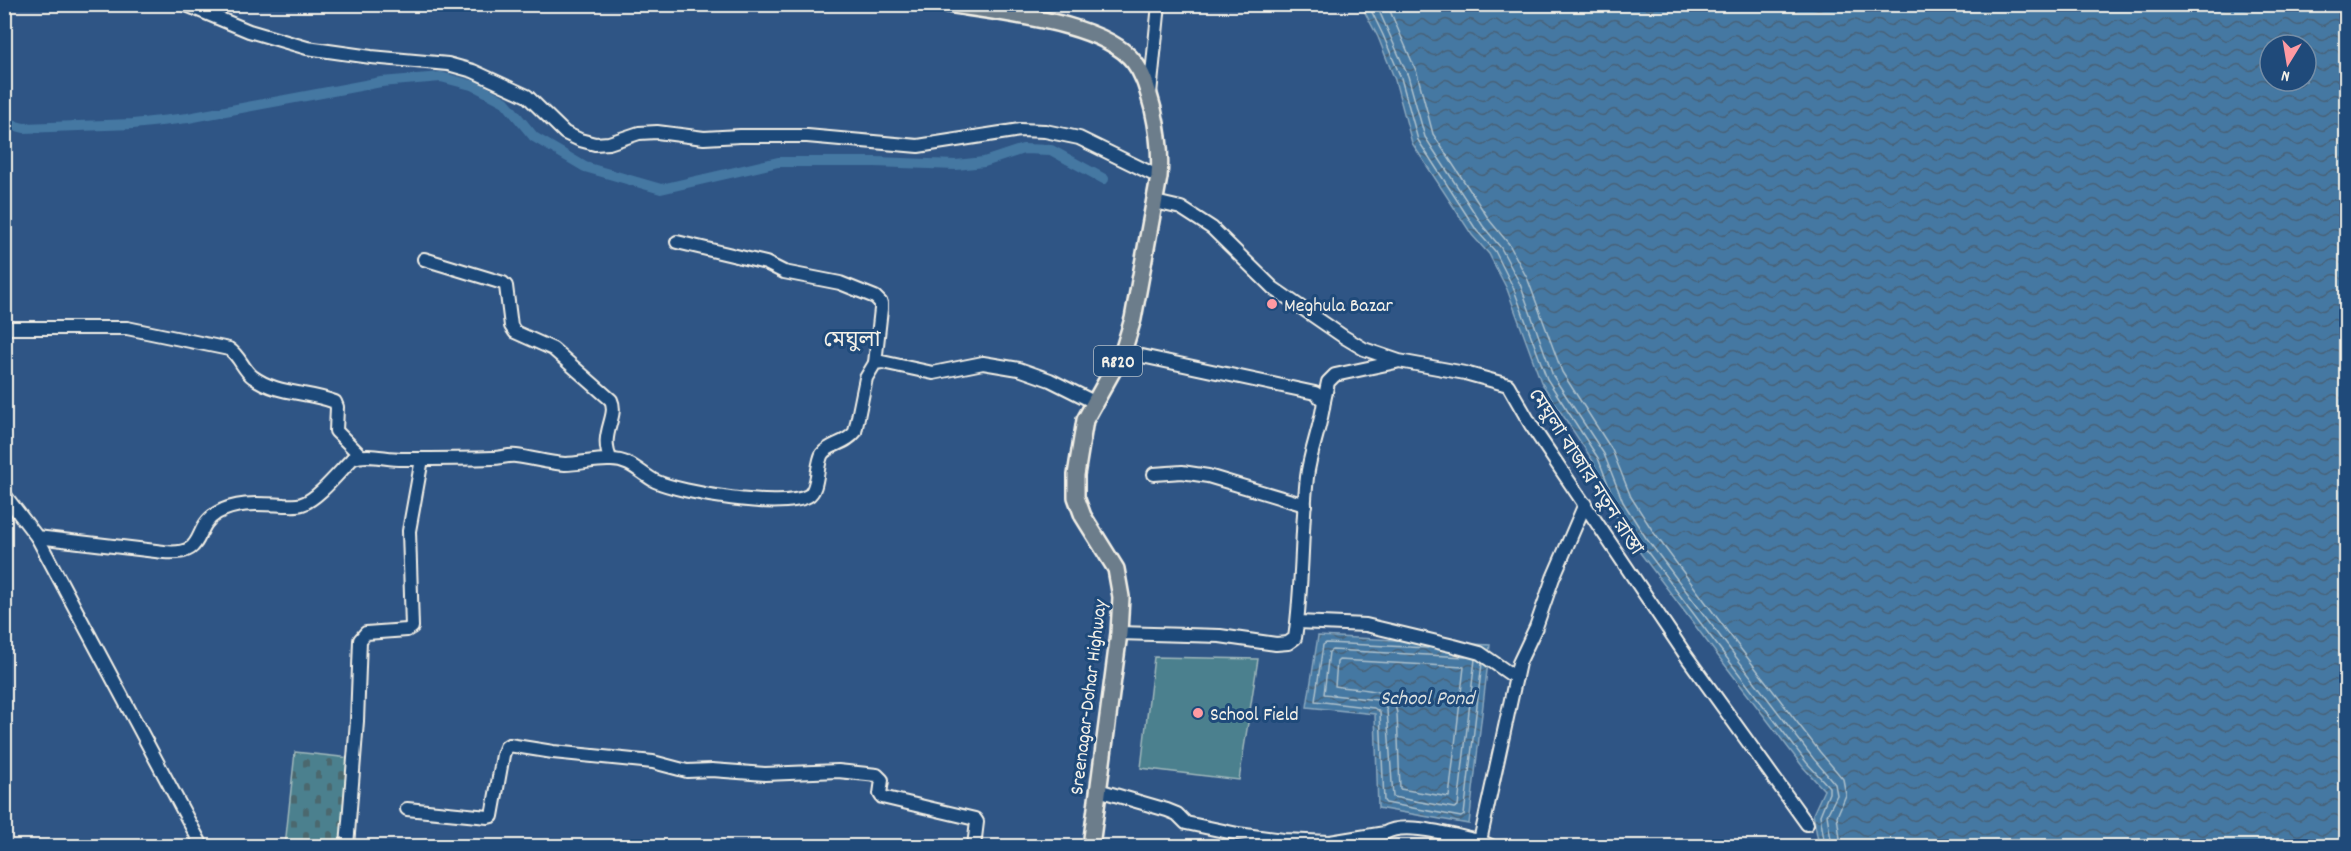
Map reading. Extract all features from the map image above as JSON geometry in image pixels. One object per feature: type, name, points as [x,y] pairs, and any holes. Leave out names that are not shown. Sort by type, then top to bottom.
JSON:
[{"type":"main road","name":"Sreenagar-Dohar Highway","points":[[948,4],[1034,19],[1078,29],[1105,39],[1133,61],[1146,85],[1156,121],[1159,177],[1133,320],[1124,352],[1085,420],[1076,475],[1076,497],[1083,516],[1116,569],[1121,597],[1119,633],[1091,846]]},
{"type":"street","points":[[184,4],[249,31],[307,48],[448,64],[473,71],[527,96],[565,133],[596,144],[609,143],[639,133],[657,132],[704,138],[807,136],[918,146],[1009,132],[1045,131],[1078,138],[1159,177]]},
{"type":"street","points":[[1150,98],[1159,4]]},
{"type":"street","name":"মেঘুলা বাজার নতুন রাস্তা","points":[[1155,202],[1181,208],[1212,228],[1273,288],[1364,349],[1399,361],[1465,373],[1508,385],[1532,425],[1687,657],[1807,824]]},
{"type":"street","points":[[37,537],[164,552],[183,552],[198,542],[206,522],[220,511],[234,505],[300,505],[311,501],[353,458],[361,456],[422,459],[514,456],[565,464],[611,460],[635,466],[654,480],[674,488],[719,496],[786,500],[809,496],[813,491],[823,453],[850,438],[855,432],[866,378],[875,363],[881,303],[874,297],[840,283],[784,272],[766,263],[677,242]]},
{"type":"street","points":[[424,259],[503,283],[506,286],[511,326],[515,332],[553,349],[611,400],[613,410],[606,436],[607,453],[611,460]]},
{"type":"street","points":[[4,328],[127,328],[229,349],[237,354],[251,376],[277,390],[290,390],[335,402],[337,407],[336,431],[361,456]]},
{"type":"street","points":[[1124,352],[1315,393],[1324,401]]},
{"type":"street","points":[[1119,633],[1220,636],[1276,645],[1288,643],[1295,638],[1308,474],[1328,382],[1335,375],[1399,361]]},
{"type":"street","points":[[875,363],[890,362],[933,373],[983,363],[1019,369],[1050,380],[1094,402]]},
{"type":"street","points":[[347,846],[357,720],[360,640],[366,633],[407,630],[412,627],[409,531],[422,459]]},
{"type":"street","points":[[1154,474],[1182,472],[1208,476],[1305,506]]},
{"type":"street","points":[[4,494],[37,537],[202,846]]},
{"type":"street","points":[[1098,790],[1167,810],[1177,814],[1186,823],[1238,834],[1283,840],[1330,842],[1377,835],[1392,828],[1406,828],[1484,845],[1520,663],[1585,504]]},
{"type":"street","points":[[1298,622],[1366,625],[1454,646],[1480,653],[1516,678]]},
{"type":"street","points":[[407,809],[492,816],[503,755],[509,745],[553,753],[653,762],[687,771],[712,770],[765,774],[838,771],[877,775],[882,780],[880,794],[882,797],[975,819],[977,822],[974,846]]},
{"type":"green space","name":"School Field","points":[[1154,657],[1258,659],[1239,780],[1141,768]]},
{"type":"green space","points":[[295,752],[350,758],[340,846],[285,846]]},
{"type":"water","points":[[1361,5],[2346,5],[2346,846],[1819,846],[1813,814],[1824,790],[1803,767],[1712,648],[1635,546],[1611,508],[1593,461],[1541,382],[1507,289],[1489,254],[1472,235],[1412,143],[1395,80],[1378,37]]},
{"type":"water","name":"School Pond","points":[[1318,636],[1490,645],[1469,824],[1378,808],[1375,714],[1307,707]]},
{"type":"waterway","points":[[4,123],[24,128],[133,124],[188,118],[381,82],[441,77],[475,86],[505,102],[534,137],[585,167],[661,189],[778,162],[956,165],[984,162],[1023,149],[1051,150],[1104,179]]},
{"type":"place","name":"Meghula Bazar","points":[[1272,304]]},
{"type":"place","name":"School Field","points":[[1198,713]]},
{"type":"district","name":"মেঘুলা","points":[[852,338]]}]
